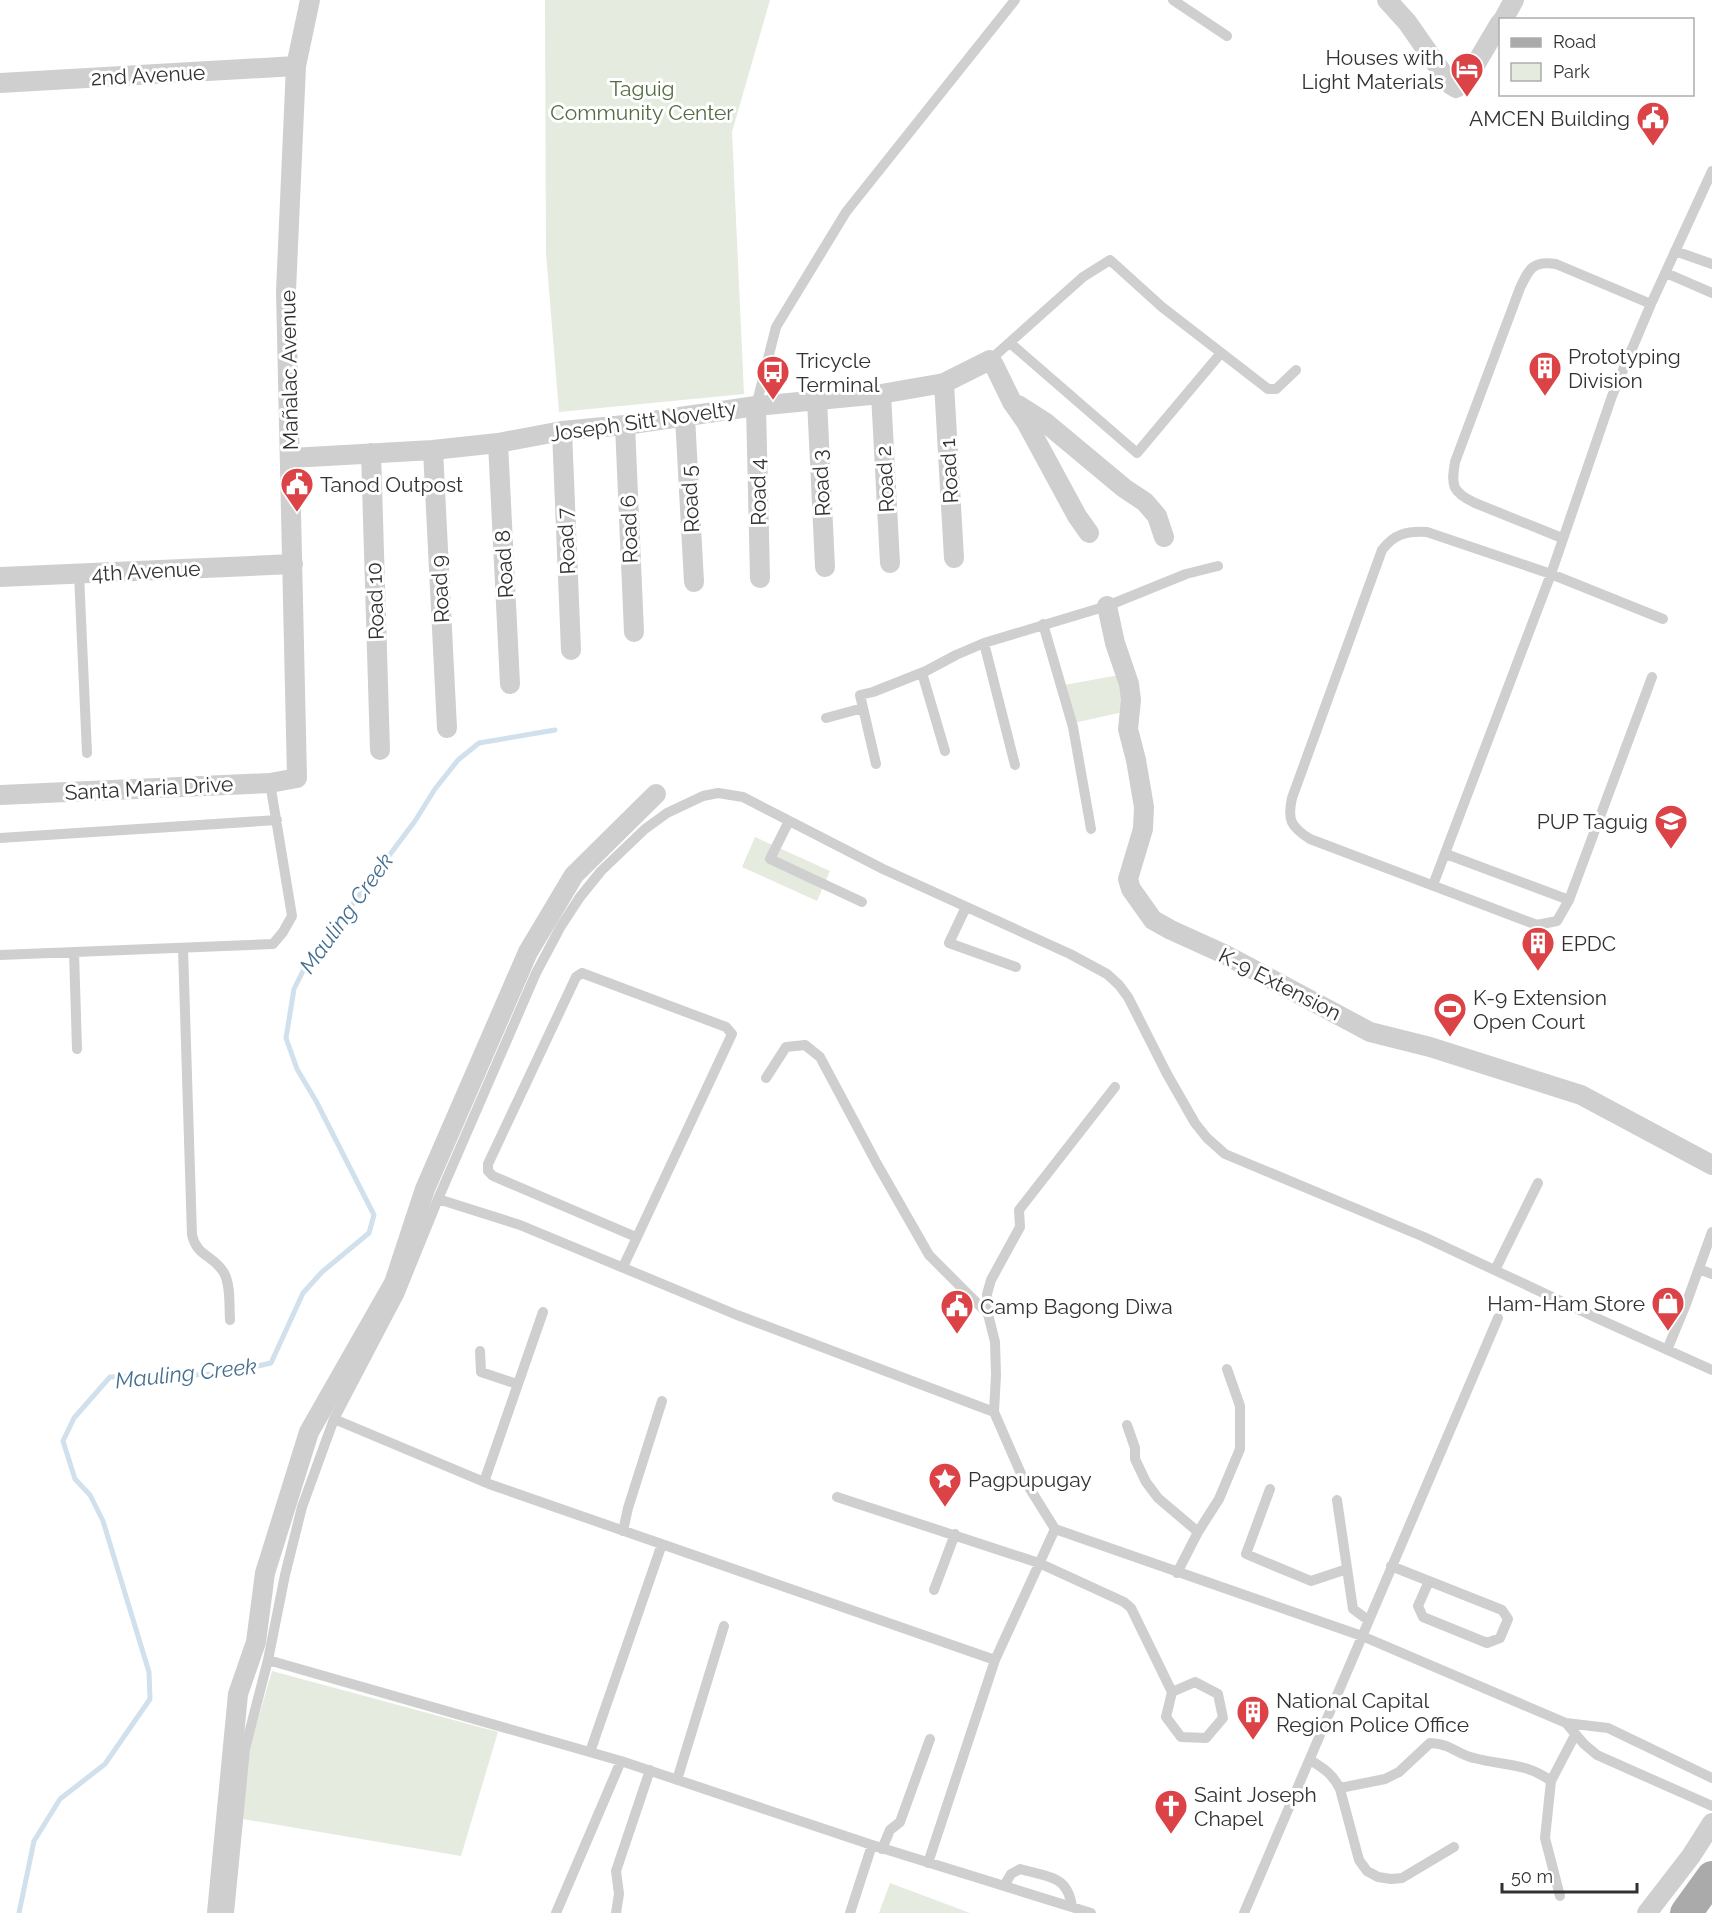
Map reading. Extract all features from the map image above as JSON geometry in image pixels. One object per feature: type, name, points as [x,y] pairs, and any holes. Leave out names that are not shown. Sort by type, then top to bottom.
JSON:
[{"type":"main road","points":[[1686,1913],[1712,1878]]},
{"type":"street","name":"Mañalac Avenue","points":[[297,778],[286,291],[296,66],[310,0]]},
{"type":"street","points":[[1386,0],[1407,22],[1451,85],[1456,88],[1465,82],[1499,26]]},
{"type":"street","points":[[1504,18],[1514,0]]},
{"type":"street","name":"2nd Avenue","points":[[0,83],[296,66]]},
{"type":"street","name":"Joseph Sitt Novelty","points":[[291,458],[433,450],[498,443],[562,431],[625,425],[756,406],[880,394],[944,383],[990,360]]},
{"type":"street","points":[[990,360],[1077,516],[1089,533]]},
{"type":"street","name":"Road 1","points":[[944,383],[954,558]]},
{"type":"street","name":"Road 2","points":[[880,394],[890,563]]},
{"type":"street","name":"Road 3","points":[[817,400],[825,567]]},
{"type":"street","points":[[1012,402],[1046,423],[1124,488],[1145,502],[1157,516],[1164,537]]},
{"type":"street","name":"Road 4","points":[[756,406],[760,578]]},
{"type":"street","name":"Road 5","points":[[685,417],[694,582]]},
{"type":"street","name":"Road 6","points":[[625,425],[634,632]]},
{"type":"street","name":"Road 7","points":[[562,431],[571,650]]},
{"type":"street","name":"Road 8","points":[[498,443],[510,684]]},
{"type":"street","name":"Road 9","points":[[433,450],[447,728]]},
{"type":"street","name":"Road 10","points":[[371,453],[380,750]]},
{"type":"street","name":"4th Avenue","points":[[0,577],[293,564]]},
{"type":"street","name":"K-9 Extension","points":[[1107,606],[1115,643],[1129,684],[1131,700],[1128,729],[1144,807],[1143,829],[1128,879],[1131,889],[1153,920],[1224,954],[1370,1032],[1430,1047],[1581,1095],[1712,1166]]},
{"type":"street","name":"Santa Maria Drive","points":[[0,795],[270,783],[297,778]]},
{"type":"street","points":[[217,1913],[238,1694],[256,1642],[265,1573],[309,1432],[394,1282],[425,1189],[528,952],[574,875],[656,794]]},
{"type":"street","points":[[1647,1913],[1691,1856],[1712,1823]]},
{"type":"lane","points":[[756,406],[776,327],[846,212],[1015,0]]},
{"type":"lane","points":[[1173,0],[1227,36]]},
{"type":"lane","points":[[1433,885],[1551,574],[1612,396],[1712,171]]},
{"type":"lane","points":[[1675,251],[1712,264]]},
{"type":"lane","points":[[990,360],[1083,277],[1110,260],[1162,307],[1268,389],[1276,389],[1296,370]]},
{"type":"lane","points":[[1562,538],[1462,497],[1454,490],[1452,478],[1455,462],[1520,288],[1526,274],[1533,266],[1547,262],[1651,304]]},
{"type":"lane","points":[[1666,273],[1712,293]]},
{"type":"lane","points":[[1010,343],[1137,453],[1221,353]]},
{"type":"lane","points":[[1652,677],[1569,900],[1557,921],[1537,925],[1310,838],[1299,832],[1291,823],[1289,811],[1292,798],[1382,550],[1389,540],[1412,531],[1426,532],[1551,574],[1663,619]]},
{"type":"lane","points":[[876,764],[860,695],[922,673],[984,643],[1107,606],[1186,573],[1218,566]]},
{"type":"lane","points":[[79,574],[87,753]]},
{"type":"lane","points":[[1043,624],[1073,727],[1091,829]]},
{"type":"lane","points":[[984,643],[1016,765]]},
{"type":"lane","points":[[922,673],[945,751]]},
{"type":"lane","points":[[826,718],[863,708]]},
{"type":"lane","points":[[0,955],[273,944],[292,916],[270,783]]},
{"type":"lane","points":[[229,1913],[245,1749],[268,1660],[285,1575],[302,1508],[334,1419],[399,1295],[536,973],[561,926],[601,871],[645,829],[667,813],[703,796],[718,793],[742,797],[883,869],[1070,954],[1107,974],[1128,997],[1195,1123],[1207,1138],[1225,1154],[1306,1190],[1424,1237],[1712,1370]]},
{"type":"lane","points":[[0,838],[277,820]]},
{"type":"lane","points":[[789,821],[770,859],[862,902]]},
{"type":"lane","points":[[1446,854],[1569,900]]},
{"type":"lane","points":[[966,906],[949,943],[1016,967]]},
{"type":"lane","points":[[183,948],[192,1234],[194,1246],[220,1267],[226,1276],[230,1320]]},
{"type":"lane","points":[[74,952],[77,1050]]},
{"type":"lane","points":[[623,1267],[732,1034],[726,1027],[582,973],[576,977],[488,1164],[488,1171],[493,1176],[636,1237]]},
{"type":"lane","points":[[766,1078],[786,1047],[805,1046],[820,1057],[929,1255],[988,1314]]},
{"type":"lane","points":[[1115,1087],[1019,1210],[1020,1227],[991,1281],[987,1294],[988,1314],[995,1342],[994,1412],[1022,1476],[1055,1529],[1362,1635],[1566,1723],[1608,1728],[1712,1778]]},
{"type":"lane","points":[[1495,1270],[1538,1183]]},
{"type":"lane","points":[[438,1199],[520,1225],[736,1315],[994,1412]]},
{"type":"lane","points":[[1667,1350],[1712,1232]]},
{"type":"lane","points":[[1699,1269],[1712,1274]]},
{"type":"lane","points":[[484,1482],[543,1312]]},
{"type":"lane","points":[[1244,1913],[1498,1318]]},
{"type":"lane","points":[[480,1351],[481,1372],[518,1384]]},
{"type":"lane","points":[[1177,1573],[1198,1532],[1219,1499],[1240,1449],[1240,1406],[1227,1369]]},
{"type":"lane","points":[[623,1531],[628,1508],[662,1401]]},
{"type":"lane","points":[[334,1419],[484,1482],[995,1660]]},
{"type":"lane","points":[[1127,1425],[1135,1460],[1146,1482],[1158,1498],[1198,1532]]},
{"type":"lane","points":[[1270,1489],[1246,1554],[1311,1581],[1347,1569]]},
{"type":"lane","points":[[837,1497],[1039,1563],[1124,1602],[1131,1608],[1172,1692],[1166,1717],[1181,1737],[1206,1738],[1222,1718],[1218,1694],[1195,1682],[1172,1692]]},
{"type":"lane","points":[[1337,1500],[1353,1609],[1368,1620]]},
{"type":"lane","points":[[928,1863],[995,1660],[1055,1529]]},
{"type":"lane","points":[[934,1590],[955,1534]]},
{"type":"lane","points":[[590,1752],[662,1544]]},
{"type":"lane","points":[[1391,1566],[1429,1581],[1502,1610],[1508,1619],[1500,1638],[1487,1642],[1423,1617],[1418,1606],[1429,1581]]},
{"type":"lane","points":[[676,1780],[724,1626]]},
{"type":"lane","points":[[268,1660],[621,1761],[877,1847],[1091,1913]]},
{"type":"lane","points":[[1566,1723],[1575,1735],[1597,1755],[1712,1806]]},
{"type":"lane","points":[[1560,1896],[1545,1838],[1551,1781],[1575,1735]]},
{"type":"lane","points":[[850,1913],[877,1847],[890,1830],[900,1822],[930,1739]]},
{"type":"lane","points":[[1340,1788],[1385,1779],[1399,1772],[1430,1743],[1444,1743],[1473,1758],[1516,1764],[1538,1772],[1551,1781]]},
{"type":"lane","points":[[1310,1760],[1325,1768],[1335,1778],[1340,1788],[1359,1860],[1367,1871],[1385,1878],[1402,1878],[1454,1847]]},
{"type":"lane","points":[[556,1913],[621,1761]]},
{"type":"lane","points":[[616,1913],[619,1894],[616,1871],[650,1770]]},
{"type":"lane","points":[[1004,1886],[1011,1874],[1020,1869],[1062,1882],[1070,1893],[1072,1907]]},
{"type":"green space","name":"Taguig Community Center","points":[[545,0],[770,0],[732,132],[744,394],[559,412],[546,253]]},
{"type":"green space","points":[[1119,675],[1127,711],[1074,723],[1064,685]]},
{"type":"green space","points":[[755,837],[830,871],[817,901],[742,867]]},
{"type":"green space","points":[[272,1671],[498,1732],[461,1856],[243,1819],[248,1754]]},
{"type":"green space","points":[[890,1883],[970,1913],[879,1913]]},
{"type":"waterway","name":"Mauling Creek","points":[[19,1913],[34,1841],[60,1799],[105,1764],[150,1699],[149,1672],[103,1521],[90,1495],[75,1479],[63,1441],[74,1418],[110,1377],[223,1374],[271,1363],[303,1293],[322,1272],[369,1233],[374,1215],[316,1101],[297,1069],[286,1038],[294,989],[304,969],[458,760],[479,743],[555,730]]},
{"type":"place","name":"Houses with Light Materials","points":[[1467,98]]},
{"type":"place","name":"AMCEN Building","points":[[1653,147]]},
{"type":"place","name":"Prototyping Division","points":[[1545,397]]},
{"type":"place","name":"Tricycle Terminal","points":[[773,401]]},
{"type":"place","name":"Tanod Outpost","points":[[297,513]]},
{"type":"place","name":"PUP Taguig","points":[[1671,850]]},
{"type":"place","name":"EPDC","points":[[1538,972]]},
{"type":"place","name":"K-9 Extension Open Court","points":[[1450,1038]]},
{"type":"place","name":"Ham-Ham Store","points":[[1668,1332]]},
{"type":"place","name":"Camp Bagong Diwa","points":[[957,1335]]},
{"type":"place","name":"Pagpupugay","points":[[945,1508]]},
{"type":"place","name":"National Capital Region Police Office","points":[[1253,1741]]},
{"type":"place","name":"Saint Joseph Chapel","points":[[1171,1835]]}]
